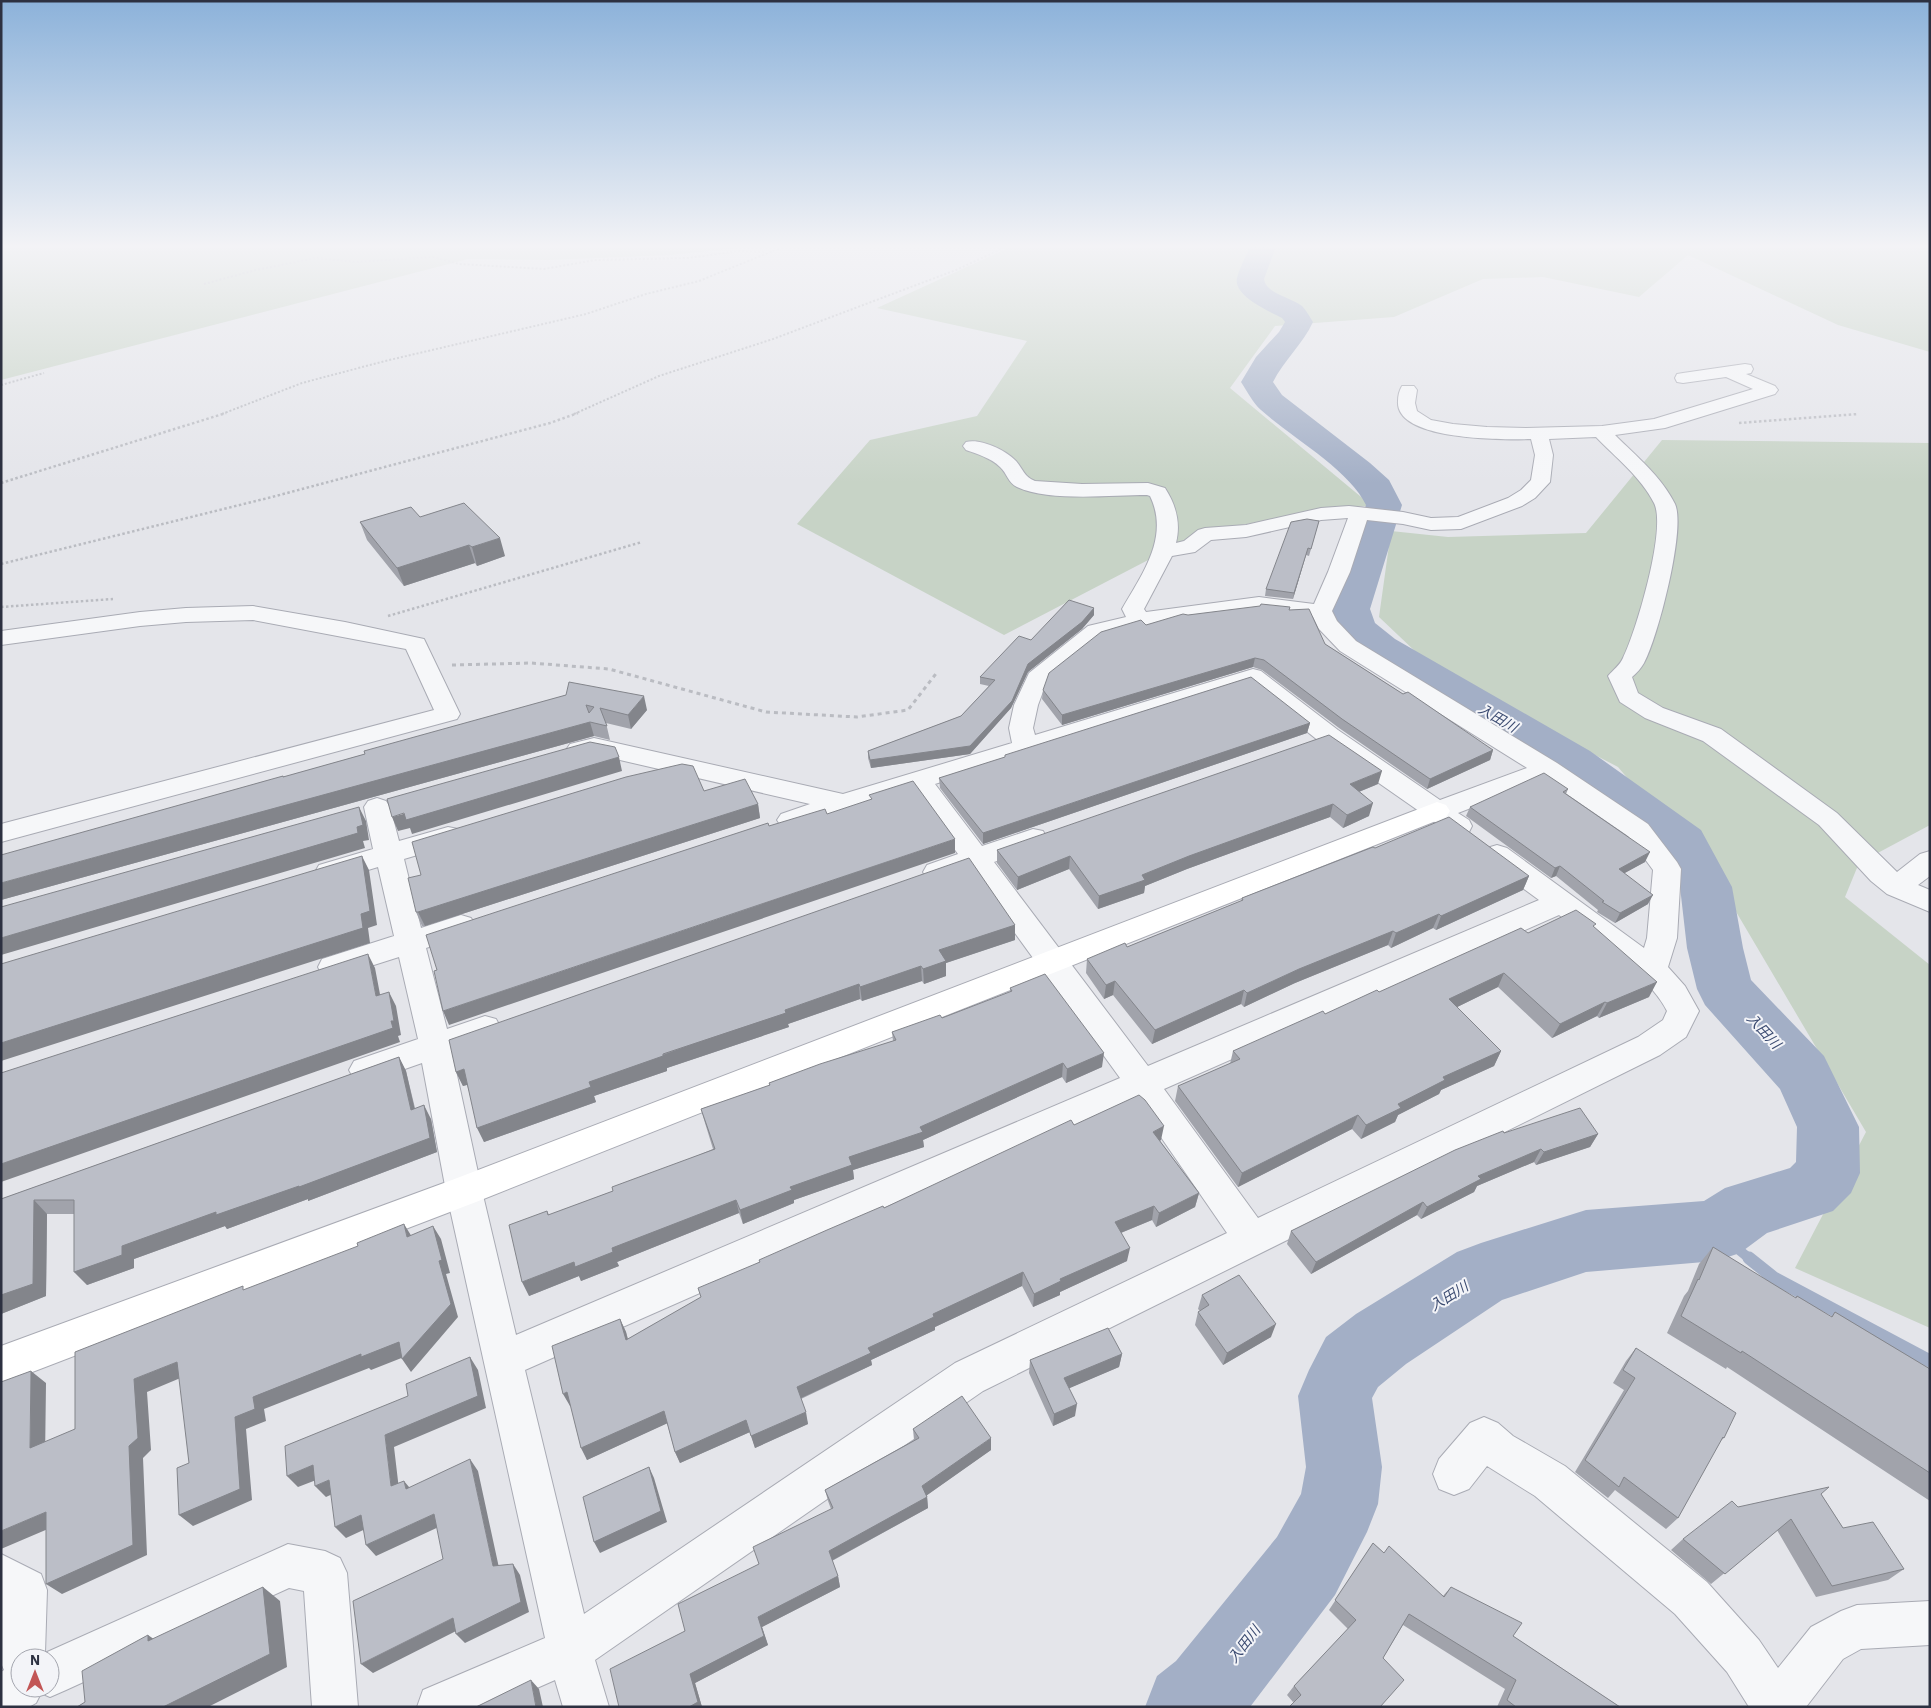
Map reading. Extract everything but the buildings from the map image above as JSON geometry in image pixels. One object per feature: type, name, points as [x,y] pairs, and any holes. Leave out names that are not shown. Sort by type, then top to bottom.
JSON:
[{"type":"street","points":[[1408,390],[1406,408],[1411,416],[1422,423],[1488,433],[1539,434],[1652,426],[1769,390],[1737,370],[1683,378]]},
{"type":"street","points":[[1600,431],[1658,491],[1668,513],[1662,565],[1643,636],[1632,663],[1620,676],[1628,697],[1654,713],[1712,734],[1828,819],[1881,874],[1897,887],[1930,902]]},
{"type":"street","points":[[1165,550],[1185,549],[1195,545],[1205,534],[1246,531],[1321,514],[1349,512],[1403,518],[1431,524],[1455,524],[1516,502],[1528,494],[1540,482],[1544,455],[1539,434]]},
{"type":"street","points":[[972,446],[995,455],[1009,465],[1022,482],[1035,486],[1051,488],[1148,489],[1158,492],[1164,501],[1168,532],[1165,550],[1133,610],[1139,620]]},
{"type":"street","points":[[1362,513],[1339,572],[1321,611],[1327,624],[1348,646],[1548,769],[1638,830],[1667,868],[1662,938],[1652,969]]},
{"type":"street","points":[[1025,746],[1021,728],[1026,705],[1037,678],[1096,631],[1139,620],[1258,604],[1321,611]]},
{"type":"street","points":[[1,638],[140,619],[186,615],[253,614],[344,629],[416,644],[448,714],[1,834]]},
{"type":"street","points":[[440,1707],[570,1650],[969,1376],[1649,1046],[1675,1028],[1683,1011],[1674,994],[1652,969],[1437,811],[1315,741],[1253,676],[758,830]]},
{"type":"street","points":[[556,757],[594,746],[843,803]]},
{"type":"street","points":[[632,780],[678,766]]},
{"type":"street","points":[[1,1366],[464,1191],[1548,769]]},
{"type":"street","points":[[919,781],[1142,1084],[1252,1239]]},
{"type":"street","points":[[377,807],[435,1045],[464,1191],[502,1360],[570,1650],[586,1707]]},
{"type":"street","points":[[303,880],[472,828]]},
{"type":"street","points":[[911,880],[1060,829]]},
{"type":"street","points":[[1897,887],[1930,861]]},
{"type":"street","points":[[502,1360],[1562,902]]},
{"type":"street","points":[[305,977],[485,918]]},
{"type":"street","points":[[343,1078],[510,1019]]},
{"type":"street","points":[[1454,1474],[1484,1437],[1499,1450],[1550,1481],[1691,1598],[1744,1656],[1776,1706],[1826,1644],[1857,1627],[1930,1624]]},
{"type":"street","points":[[60,1669],[288,1566],[325,1573],[335,1707]]},
{"type":"street","points":[[1,1576],[25,1590],[22,1648]]},
{"type":"path","points":[[1,483],[208,420],[302,383],[385,361],[544,324]]},
{"type":"path","points":[[1,564],[298,490],[550,423],[589,409],[660,376],[815,324]]},
{"type":"path","points":[[1,385],[44,373]]},
{"type":"path","points":[[1735,423],[1858,414]]},
{"type":"path","points":[[344,629],[642,542]]},
{"type":"path","points":[[1,607],[122,599]]},
{"type":"path","points":[[424,665],[531,663],[609,669],[766,712],[857,718],[908,710],[938,671]]},
{"type":"green space","points":[[1,324],[218,324],[1,380]]},
{"type":"green space","points":[[948,324],[1305,324],[1275,326],[1230,388],[1372,506],[1343,507],[1202,532],[1004,635],[797,524],[870,440],[977,416],[1027,341]]},
{"type":"green space","points":[[1835,324],[1930,324],[1930,352]]},
{"type":"green space","points":[[1662,440],[1930,443],[1930,825],[1859,863],[1845,897],[1930,965],[1930,1328],[1795,1268],[1866,1132],[1725,893],[1618,767],[1437,672],[1379,617],[1391,531],[1448,537],[1586,533]]},
{"type":"waterway","name":"入田川","points":[[1188,1707],[1207,1692],[1306,1566],[1339,1504],[1344,1467],[1335,1396],[1352,1362],[1381,1339],[1481,1275],[1586,1241],[1716,1231],[1748,1209],[1810,1191],[1828,1173],[1828,1127],[1803,1074],[1725,989],[1715,948],[1706,887],[1683,842],[1573,762],[1380,648],[1356,628],[1350,609],[1384,505],[1376,488],[1358,470],[1271,402],[1257,382],[1267,364],[1292,336],[1298,324]]},
{"type":"waterway","points":[[1716,1231],[1750,1259]]},
{"type":"waterway","points":[[1749,1258],[1774,1278],[1930,1361]]}]
